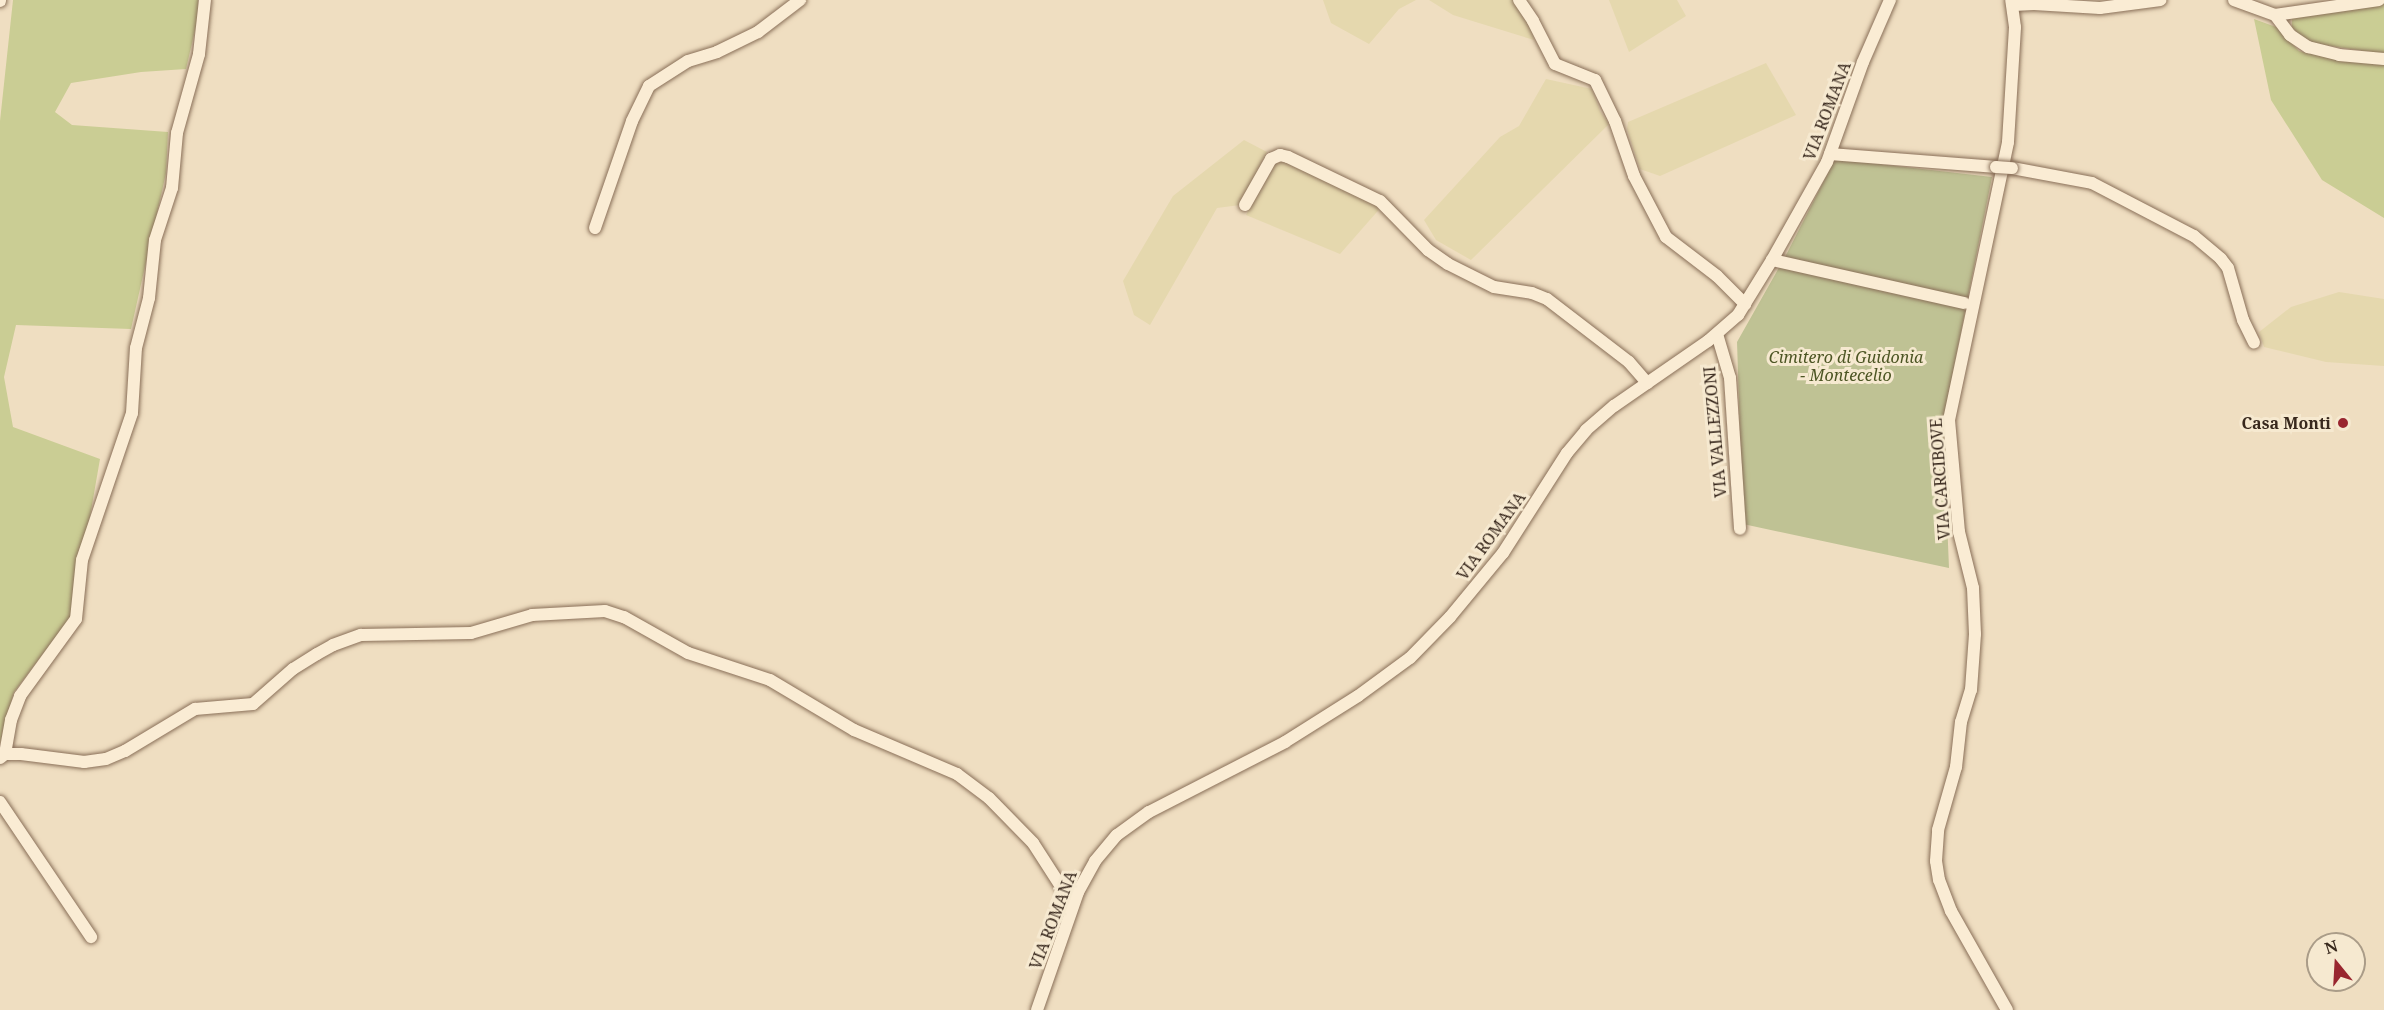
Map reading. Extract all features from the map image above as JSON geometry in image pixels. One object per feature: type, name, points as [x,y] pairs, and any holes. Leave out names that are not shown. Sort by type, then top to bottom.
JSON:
[{"type":"street","points":[[205,0],[199,54],[177,133],[172,188],[155,240],[149,298],[135,348],[132,413],[82,560],[76,619],[20,696],[2,756],[28,754],[80,762],[106,759],[125,751],[195,709],[253,704],[289,673],[316,654],[361,635],[471,633],[532,615],[605,611],[624,617],[688,653],[770,680],[854,730],[934,762],[962,777],[1000,808],[1033,843],[1073,905]]},
{"type":"street","points":[[596,228],[632,121],[649,86],[687,61],[753,35],[800,0]]},
{"type":"street","points":[[1519,0],[1533,21],[1555,64],[1595,80],[1615,121],[1631,170],[1663,233],[1677,249],[1717,276],[1745,304]]},
{"type":"street","name":"VIA ROMANA","points":[[1037,1010],[1073,905],[1095,861],[1130,824],[1285,742],[1366,691],[1415,653],[1456,610],[1507,548],[1582,434],[1609,410],[1717,334],[1745,304],[1830,154],[1865,55],[1890,0]]},
{"type":"street","points":[[2012,3],[2100,8],[2160,0]]},
{"type":"street","points":[[2234,0],[2275,15],[2379,0]]},
{"type":"street","name":"VIA CARCIBOVE","points":[[2007,1010],[1951,912],[1935,861],[1938,830],[1956,767],[1961,722],[1971,690],[1975,634],[1973,588],[1959,532],[1949,420],[2008,142],[2015,27],[2012,3]]},
{"type":"street","points":[[2275,15],[2290,35],[2308,46],[2339,55],[2384,59]]},
{"type":"street","points":[[1830,154],[2012,168],[2095,184],[2193,236],[2228,268],[2243,320],[2254,343]]},
{"type":"street","points":[[1245,205],[1271,159],[1280,155],[1288,156],[1380,201],[1428,250],[1448,264],[1494,287],[1532,293],[1547,299],[1629,362],[1647,383]]},
{"type":"street","points":[[1772,260],[1964,303]]},
{"type":"street","name":"VIA VALLEZZONI","points":[[1717,334],[1729,374],[1740,529]]},
{"type":"street","points":[[0,802],[91,937]]},
{"type":"shaded area","points":[[1323,0],[1416,0],[1399,9],[1369,44],[1331,23]]},
{"type":"shaded area","points":[[1429,0],[1513,0],[1530,23],[1534,40],[1453,15]]},
{"type":"shaded area","points":[[1609,0],[1677,0],[1686,16],[1629,52]]},
{"type":"shaded area","points":[[1766,63],[1796,115],[1660,176],[1640,169],[1627,129],[1628,122]]},
{"type":"shaded area","points":[[1546,79],[1592,89],[1600,111],[1609,124],[1471,260],[1436,240],[1424,220],[1500,137],[1519,126]]},
{"type":"shaded area","points":[[1244,140],[1267,152],[1240,205],[1217,208],[1150,325],[1134,315],[1123,281],[1173,196]]},
{"type":"shaded area","points":[[1285,159],[1383,205],[1340,254],[1246,215],[1273,162]]},
{"type":"shaded area","points":[[2339,292],[2384,299],[2384,366],[2326,362],[2264,347],[2259,332],[2291,307]]},
{"type":"green space","points":[[13,0],[198,0],[199,13],[186,69],[141,72],[71,83],[55,112],[72,125],[168,132],[166,173],[131,329],[16,325],[4,377],[13,427],[100,459],[73,614],[14,692],[0,743],[0,121]]},
{"type":"green space","points":[[2384,3],[2384,54],[2318,44],[2303,39],[2292,27],[2292,16]]},
{"type":"green space","points":[[2254,19],[2276,27],[2299,51],[2339,60],[2384,64],[2384,218],[2322,180],[2271,100]]},
{"type":"green space","name":"Cimitero di Guidonia - Montecelio","points":[[1835,159],[1992,177],[1943,422],[1949,568],[1743,524],[1737,342],[1785,257]]},
{"type":"place","name":"Casa Monti","points":[[2343,423]]}]
